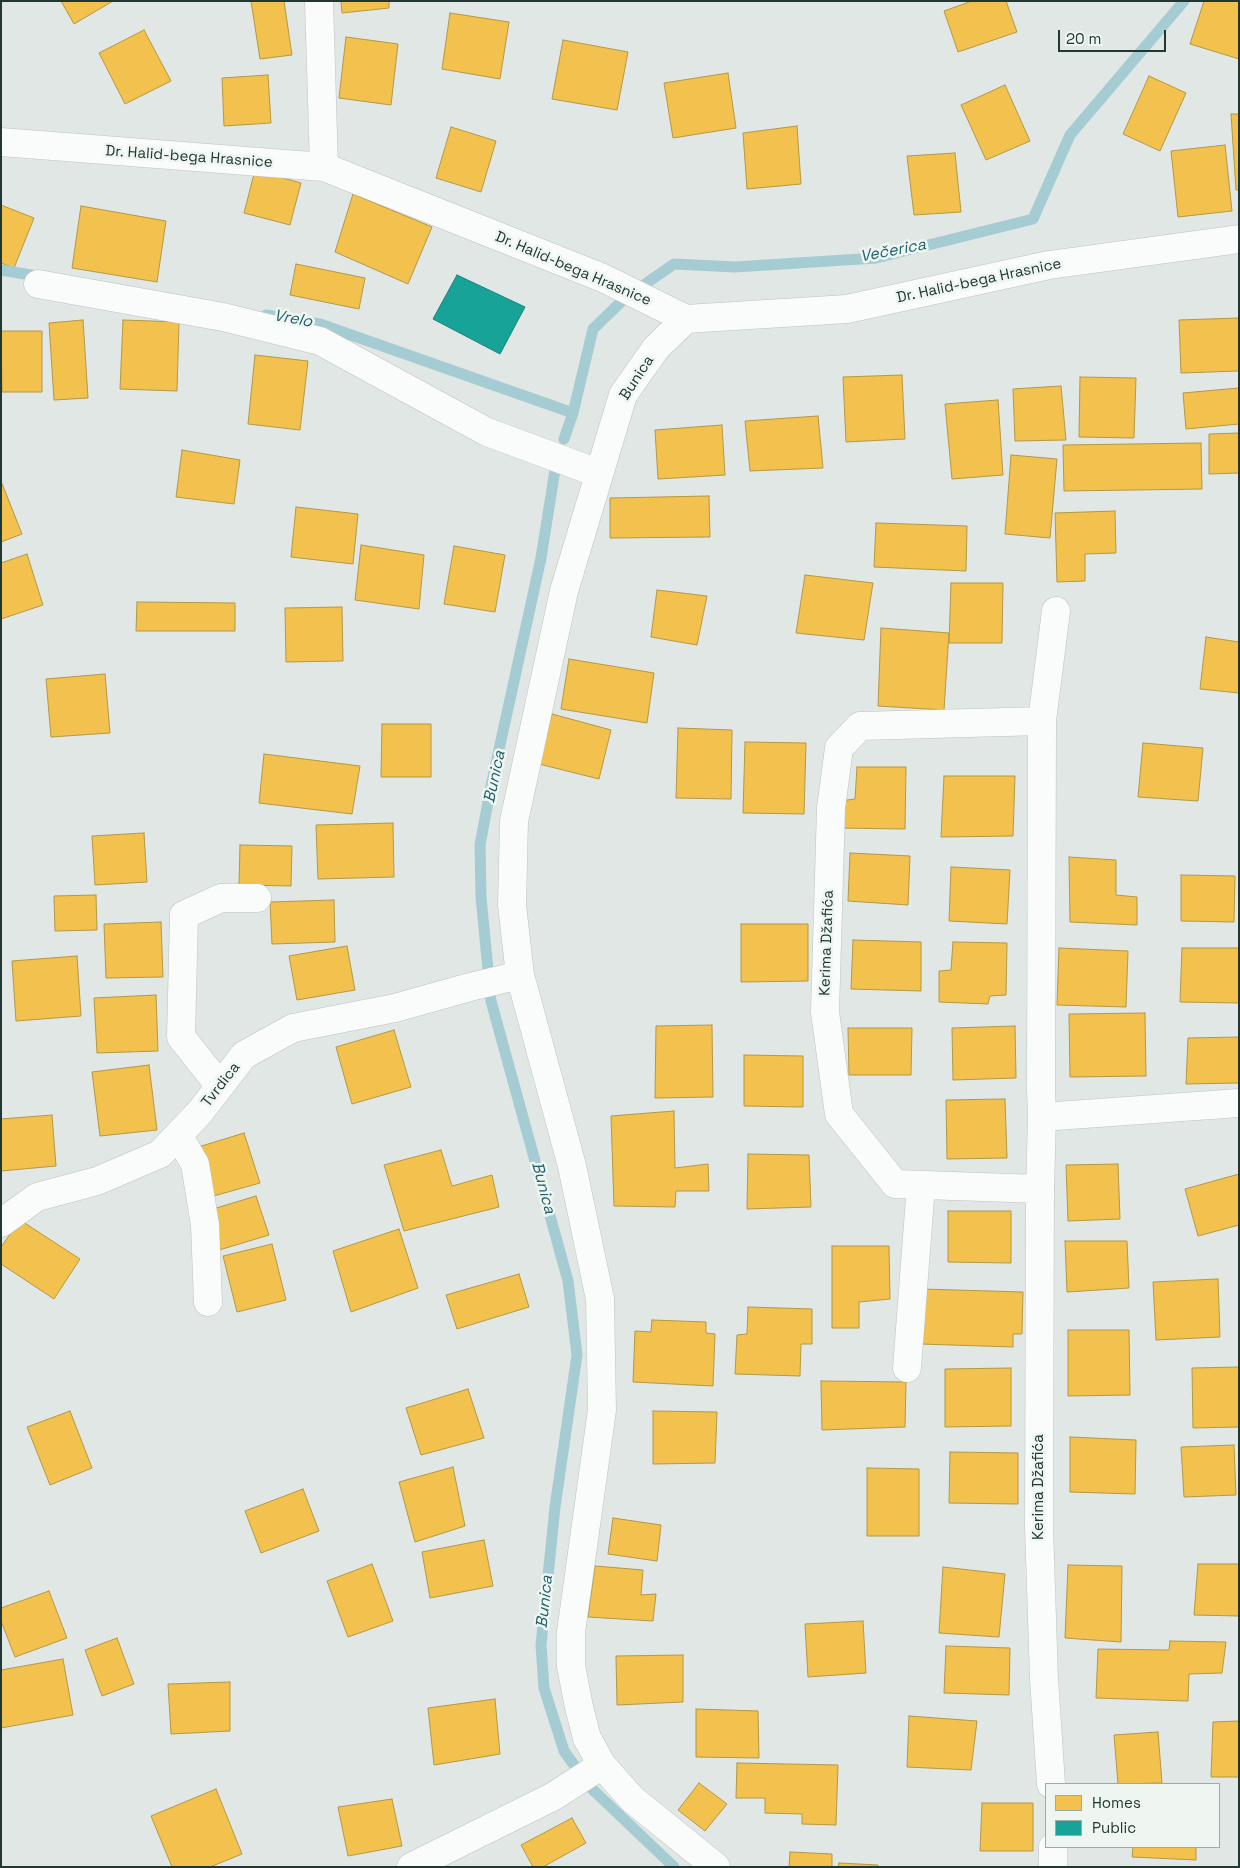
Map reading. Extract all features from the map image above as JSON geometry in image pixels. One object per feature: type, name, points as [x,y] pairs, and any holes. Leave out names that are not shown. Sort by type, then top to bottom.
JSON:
[{"type":"street","points":[[319,1],[324,167]]},
{"type":"street","name":"Dr. Halid-bega Hrasnice","points":[[1,142],[324,167],[603,278],[686,319],[847,309],[1049,264],[1239,239]]},
{"type":"street","points":[[38,284],[222,317],[320,341],[488,432],[530,446],[598,474]]},
{"type":"street","name":"Bunica","points":[[686,319],[656,348],[623,395],[564,590],[514,821],[512,977],[572,1166],[600,1299],[602,1410],[571,1632],[571,1666],[579,1707],[597,1768],[716,1867]]},
{"type":"street","name":"Kerima Džafića","points":[[1051,1783],[1044,1679],[1038,1527],[1042,1117],[1040,1090],[1042,721],[1056,611]]},
{"type":"street","name":"Kerima Džafića","points":[[1040,1190],[895,1184],[838,1114],[825,1012],[831,808],[839,748],[860,726],[1042,721]]},
{"type":"street","points":[[220,1086],[181,1037],[184,915],[221,898],[257,898]]},
{"type":"street","name":"Tvrdica","points":[[1,1222],[37,1197],[97,1181],[160,1154],[200,1112],[244,1056],[293,1028],[395,1008],[512,977]]},
{"type":"street","points":[[1042,1117],[1239,1103]]},
{"type":"street","points":[[178,1135],[195,1164],[204,1225],[208,1302]]},
{"type":"street","points":[[907,1368],[921,1185]]},
{"type":"street","points":[[411,1867],[554,1796],[597,1768]]},
{"type":"street","points":[[1053,1848],[1053,1867]]},
{"type":"building: Homes","points":[[61,1],[113,1],[74,24]]},
{"type":"building: Homes","points":[[251,1],[284,1],[292,55],[260,59]]},
{"type":"building: Homes","points":[[341,1],[389,1],[389,8],[342,13]]},
{"type":"building: Homes","points":[[972,1],[1006,1],[1017,32],[958,52],[944,11]]},
{"type":"building: Homes","points":[[1204,1],[1239,1],[1239,59],[1190,44]]},
{"type":"building: Homes","points":[[450,13],[509,22],[500,79],[442,69]]},
{"type":"building: Homes","points":[[144,30],[171,81],[125,104],[99,53]]},
{"type":"building: Homes","points":[[346,37],[398,44],[391,105],[339,98]]},
{"type":"building: Homes","points":[[563,40],[628,52],[617,110],[552,99]]},
{"type":"building: Homes","points":[[728,73],[736,128],[673,138],[664,83]]},
{"type":"building: Homes","points":[[268,75],[271,123],[224,126],[222,78]]},
{"type":"building: Homes","points":[[1149,76],[1186,93],[1160,151],[1123,134]]},
{"type":"building: Homes","points":[[1005,85],[1030,141],[986,160],[961,105]]},
{"type":"building: Homes","points":[[1231,114],[1239,114],[1239,190],[1236,190]]},
{"type":"building: Homes","points":[[797,126],[801,184],[747,189],[743,133]]},
{"type":"building: Homes","points":[[451,127],[496,141],[481,192],[436,178]]},
{"type":"building: Homes","points":[[1225,145],[1232,211],[1178,217],[1171,151]]},
{"type":"building: Homes","points":[[955,153],[961,212],[914,215],[907,156]]},
{"type":"building: Homes","points":[[255,170],[301,183],[290,225],[244,213]]},
{"type":"building: Homes","points":[[353,194],[432,227],[408,284],[335,252]]},
{"type":"building: Homes","points":[[1,205],[34,218],[14,268],[1,263]]},
{"type":"building: Homes","points":[[81,206],[166,221],[157,282],[72,268]]},
{"type":"building: Homes","points":[[296,264],[365,278],[359,309],[290,295]]},
{"type":"building: Homes","points":[[1239,318],[1239,371],[1181,373],[1179,320]]},
{"type":"building: Homes","points":[[83,320],[88,398],[54,400],[49,323]]},
{"type":"building: Homes","points":[[123,320],[179,322],[177,391],[120,389]]},
{"type":"building: Homes","points":[[1,331],[42,331],[42,392],[2,392]]},
{"type":"building: Homes","points":[[255,355],[308,361],[300,430],[248,424]]},
{"type":"building: Homes","points":[[902,375],[905,439],[846,442],[843,377]]},
{"type":"building: Homes","points":[[1080,377],[1136,378],[1134,438],[1079,437]]},
{"type":"building: Homes","points":[[1061,386],[1066,440],[1015,441],[1013,389]]},
{"type":"building: Homes","points":[[1239,388],[1239,424],[1186,429],[1183,393]]},
{"type":"building: Homes","points":[[998,400],[1003,475],[952,479],[945,404]]},
{"type":"building: Homes","points":[[818,416],[823,468],[750,471],[745,421]]},
{"type":"building: Homes","points":[[722,425],[725,475],[658,479],[655,430]]},
{"type":"building: Homes","points":[[1239,433],[1239,473],[1209,474],[1209,434]]},
{"type":"building: Homes","points":[[1201,443],[1202,489],[1064,491],[1063,445]]},
{"type":"building: Homes","points":[[182,450],[240,460],[234,504],[176,497]]},
{"type":"building: Homes","points":[[1011,455],[1057,459],[1050,538],[1005,534]]},
{"type":"building: Homes","points":[[1,481],[22,534],[1,542]]},
{"type":"building: Homes","points":[[709,496],[710,537],[610,538],[610,498]]},
{"type":"building: Homes","points":[[296,507],[358,514],[353,564],[291,557]]},
{"type":"building: Homes","points":[[1115,511],[1116,553],[1085,554],[1085,581],[1057,582],[1055,513]]},
{"type":"building: Homes","points":[[876,523],[967,526],[966,571],[874,567]]},
{"type":"building: Homes","points":[[361,545],[424,555],[419,609],[355,600]]},
{"type":"building: Homes","points":[[454,546],[505,555],[495,612],[444,604]]},
{"type":"building: Homes","points":[[27,554],[43,605],[1,619],[1,563]]},
{"type":"building: Homes","points":[[805,575],[873,583],[864,640],[796,633]]},
{"type":"building: Homes","points":[[951,583],[1003,583],[1002,643],[949,643]]},
{"type":"building: Homes","points":[[657,590],[707,596],[697,645],[651,637]]},
{"type":"building: Homes","points":[[137,602],[235,603],[235,631],[136,631]]},
{"type":"building: Homes","points":[[342,607],[343,661],[286,662],[285,608]]},
{"type":"building: Homes","points":[[881,628],[949,633],[944,710],[878,706]]},
{"type":"building: Homes","points":[[1206,637],[1239,642],[1239,693],[1200,689]]},
{"type":"building: Homes","points":[[569,659],[654,673],[647,723],[561,709]]},
{"type":"building: Homes","points":[[105,674],[110,733],[51,737],[46,679]]},
{"type":"building: Homes","points":[[552,714],[611,730],[599,779],[539,764]]},
{"type":"building: Homes","points":[[382,724],[431,724],[431,777],[381,777]]},
{"type":"building: Homes","points":[[678,728],[732,730],[731,799],[676,798]]},
{"type":"building: Homes","points":[[745,742],[806,743],[804,814],[743,813]]},
{"type":"building: Homes","points":[[1143,743],[1203,748],[1198,801],[1138,797]]},
{"type":"building: Homes","points":[[264,754],[360,766],[352,814],[259,803]]},
{"type":"building: Homes","points":[[857,767],[906,767],[905,829],[839,828],[840,801],[855,799]]},
{"type":"building: Homes","points":[[944,776],[1015,776],[1013,836],[941,837]]},
{"type":"building: Homes","points":[[393,823],[394,877],[318,879],[316,825]]},
{"type":"building: Homes","points":[[144,833],[147,882],[95,885],[92,836]]},
{"type":"building: Homes","points":[[240,845],[292,846],[291,886],[239,885]]},
{"type":"building: Homes","points":[[850,853],[910,856],[908,905],[848,901]]},
{"type":"building: Homes","points":[[1069,857],[1116,860],[1116,895],[1137,897],[1137,925],[1070,922]]},
{"type":"building: Homes","points":[[951,867],[1010,870],[1007,924],[949,921]]},
{"type":"building: Homes","points":[[1181,875],[1235,876],[1234,922],[1181,921]]},
{"type":"building: Homes","points":[[96,895],[97,930],[55,931],[54,896]]},
{"type":"building: Homes","points":[[334,900],[335,942],[272,944],[270,902]]},
{"type":"building: Homes","points":[[161,922],[163,977],[106,978],[104,924]]},
{"type":"building: Homes","points":[[741,924],[808,924],[808,981],[741,982]]},
{"type":"building: Homes","points":[[853,940],[921,942],[921,991],[851,989]]},
{"type":"building: Homes","points":[[953,942],[1007,943],[1006,995],[990,996],[988,1004],[939,1002],[939,971],[951,970]]},
{"type":"building: Homes","points":[[347,946],[355,990],[297,1000],[289,956]]},
{"type":"building: Homes","points":[[1059,948],[1128,951],[1126,1007],[1057,1005]]},
{"type":"building: Homes","points":[[1182,948],[1239,948],[1239,1003],[1180,1002]]},
{"type":"building: Homes","points":[[77,956],[81,1016],[16,1021],[12,961]]},
{"type":"building: Homes","points":[[156,995],[158,1051],[97,1053],[94,998]]},
{"type":"building: Homes","points":[[1145,1013],[1146,1076],[1070,1077],[1069,1014]]},
{"type":"building: Homes","points":[[712,1025],[713,1097],[655,1098],[656,1026]]},
{"type":"building: Homes","points":[[1015,1026],[1016,1078],[953,1080],[952,1028]]},
{"type":"building: Homes","points":[[848,1028],[912,1028],[911,1075],[849,1075]]},
{"type":"building: Homes","points":[[394,1030],[411,1087],[352,1104],[336,1047]]},
{"type":"building: Homes","points":[[1239,1037],[1239,1083],[1186,1084],[1188,1038]]},
{"type":"building: Homes","points":[[744,1055],[803,1056],[803,1107],[744,1106]]},
{"type":"building: Homes","points":[[149,1065],[157,1130],[100,1136],[92,1072]]},
{"type":"building: Homes","points":[[1005,1099],[1007,1158],[947,1159],[946,1100]]},
{"type":"building: Homes","points":[[674,1111],[675,1168],[708,1164],[709,1191],[676,1191],[675,1207],[614,1206],[611,1116]]},
{"type":"building: Homes","points":[[52,1115],[56,1166],[1,1171],[1,1119]]},
{"type":"building: Homes","points":[[244,1133],[260,1183],[210,1197],[195,1148]]},
{"type":"building: Homes","points":[[441,1150],[452,1186],[492,1175],[499,1207],[404,1231],[384,1165]]},
{"type":"building: Homes","points":[[748,1154],[809,1155],[811,1207],[747,1209]]},
{"type":"building: Homes","points":[[1118,1164],[1120,1219],[1068,1221],[1066,1165]]},
{"type":"building: Homes","points":[[1239,1174],[1239,1225],[1198,1236],[1185,1189]]},
{"type":"building: Homes","points":[[256,1196],[269,1235],[216,1251],[203,1212]]},
{"type":"building: Homes","points":[[948,1211],[1011,1211],[1011,1263],[948,1262]]},
{"type":"building: Homes","points":[[20,1220],[80,1259],[54,1299],[1,1264],[1,1247]]},
{"type":"building: Homes","points":[[399,1229],[418,1288],[351,1312],[333,1251]]},
{"type":"building: Homes","points":[[1065,1241],[1127,1241],[1129,1288],[1067,1292]]},
{"type":"building: Homes","points":[[272,1244],[286,1300],[237,1312],[223,1256]]},
{"type":"building: Homes","points":[[832,1246],[889,1246],[890,1299],[859,1302],[859,1328],[832,1328]]},
{"type":"building: Homes","points":[[519,1274],[529,1307],[457,1329],[446,1295]]},
{"type":"building: Homes","points":[[1218,1279],[1220,1337],[1156,1340],[1153,1282]]},
{"type":"building: Homes","points":[[922,1289],[1023,1292],[1022,1334],[1013,1334],[1013,1347],[920,1344]]},
{"type":"building: Homes","points":[[748,1307],[812,1309],[812,1344],[801,1344],[800,1376],[735,1374],[737,1335],[747,1334]]},
{"type":"building: Homes","points":[[652,1320],[706,1322],[706,1333],[715,1334],[713,1386],[633,1382],[635,1331],[651,1332]]},
{"type":"building: Homes","points":[[1068,1330],[1129,1330],[1130,1395],[1068,1396]]},
{"type":"building: Homes","points":[[1239,1367],[1239,1427],[1193,1428],[1192,1368]]},
{"type":"building: Homes","points":[[1011,1368],[1011,1426],[945,1427],[945,1369]]},
{"type":"building: Homes","points":[[821,1381],[906,1382],[905,1427],[822,1430]]},
{"type":"building: Homes","points":[[468,1389],[484,1438],[421,1455],[406,1408]]},
{"type":"building: Homes","points":[[70,1411],[92,1468],[50,1485],[27,1427]]},
{"type":"building: Homes","points":[[653,1411],[717,1412],[715,1463],[653,1464]]},
{"type":"building: Homes","points":[[1070,1437],[1136,1440],[1135,1494],[1070,1492]]},
{"type":"building: Homes","points":[[1234,1445],[1236,1495],[1184,1497],[1181,1447]]},
{"type":"building: Homes","points":[[950,1452],[1018,1453],[1018,1504],[949,1503]]},
{"type":"building: Homes","points":[[453,1467],[465,1526],[415,1542],[399,1482]]},
{"type":"building: Homes","points":[[867,1468],[919,1469],[919,1536],[867,1536]]},
{"type":"building: Homes","points":[[303,1489],[319,1531],[261,1553],[245,1511]]},
{"type":"building: Homes","points":[[613,1518],[661,1525],[657,1561],[608,1554]]},
{"type":"building: Homes","points":[[484,1540],[493,1586],[430,1598],[422,1552]]},
{"type":"building: Homes","points":[[372,1564],[393,1621],[348,1637],[327,1581]]},
{"type":"building: Homes","points":[[1198,1564],[1239,1564],[1239,1616],[1194,1615]]},
{"type":"building: Homes","points":[[1068,1565],[1122,1566],[1121,1642],[1065,1638]]},
{"type":"building: Homes","points":[[595,1566],[643,1570],[641,1595],[656,1594],[653,1621],[588,1617]]},
{"type":"building: Homes","points":[[943,1567],[1005,1574],[999,1637],[939,1633]]},
{"type":"building: Homes","points":[[49,1591],[67,1638],[15,1657],[1,1621],[1,1608]]},
{"type":"building: Homes","points":[[863,1621],[866,1673],[808,1677],[805,1624]]},
{"type":"building: Homes","points":[[117,1638],[134,1684],[102,1696],[85,1650]]},
{"type":"building: Homes","points":[[1170,1641],[1226,1642],[1222,1673],[1189,1674],[1188,1701],[1096,1698],[1098,1649],[1169,1650]]},
{"type":"building: Homes","points":[[946,1646],[1010,1648],[1009,1695],[944,1693]]},
{"type":"building: Homes","points":[[683,1655],[683,1702],[617,1705],[616,1656]]},
{"type":"building: Homes","points":[[63,1659],[73,1715],[1,1728],[1,1670]]},
{"type":"building: Homes","points":[[230,1682],[230,1731],[171,1734],[168,1684]]},
{"type":"building: Homes","points":[[495,1699],[500,1754],[434,1765],[428,1708]]},
{"type":"building: Homes","points":[[696,1709],[758,1711],[759,1758],[696,1757]]},
{"type":"building: Homes","points":[[909,1716],[977,1721],[971,1770],[907,1767]]},
{"type":"building: Homes","points":[[1239,1721],[1239,1777],[1211,1777],[1213,1722]]},
{"type":"building: Homes","points":[[1158,1732],[1162,1783],[1118,1783],[1114,1735]]},
{"type":"building: Homes","points":[[737,1763],[838,1765],[836,1825],[802,1824],[802,1814],[765,1813],[765,1798],[736,1798]]},
{"type":"building: Homes","points":[[699,1783],[727,1804],[705,1831],[678,1810]]},
{"type":"building: Homes","points":[[216,1789],[242,1854],[210,1867],[172,1867],[151,1816]]},
{"type":"building: Homes","points":[[392,1799],[402,1846],[348,1856],[338,1807]]},
{"type":"building: Homes","points":[[982,1803],[1033,1803],[1033,1851],[980,1851]]},
{"type":"building: Homes","points":[[572,1818],[586,1843],[543,1867],[533,1867],[521,1845]]},
{"type":"building: Homes","points":[[1133,1848],[1196,1848],[1196,1860],[1132,1857]]},
{"type":"building: Homes","points":[[790,1852],[832,1854],[832,1867],[789,1867]]},
{"type":"building: Homes","points":[[839,1863],[878,1865],[878,1867],[838,1867]]},
{"type":"building: Public","points":[[457,275],[525,307],[500,354],[433,319]]},
{"type":"waterway","name":"Večerica","points":[[564,439],[573,413],[593,329],[625,298],[674,264],[735,267],[876,258],[1033,219],[1070,135],[1184,1]]},
{"type":"waterway","name":"Vrelo","points":[[1,270],[43,277]]},
{"type":"waterway","name":"Vrelo","points":[[266,315],[320,324],[573,413]]},
{"type":"waterway","name":"Bunica","points":[[555,470],[541,558],[491,786],[480,845],[481,897],[491,1001],[568,1281],[577,1355],[555,1507],[541,1645],[544,1688],[564,1751],[590,1787],[674,1867]]}]
